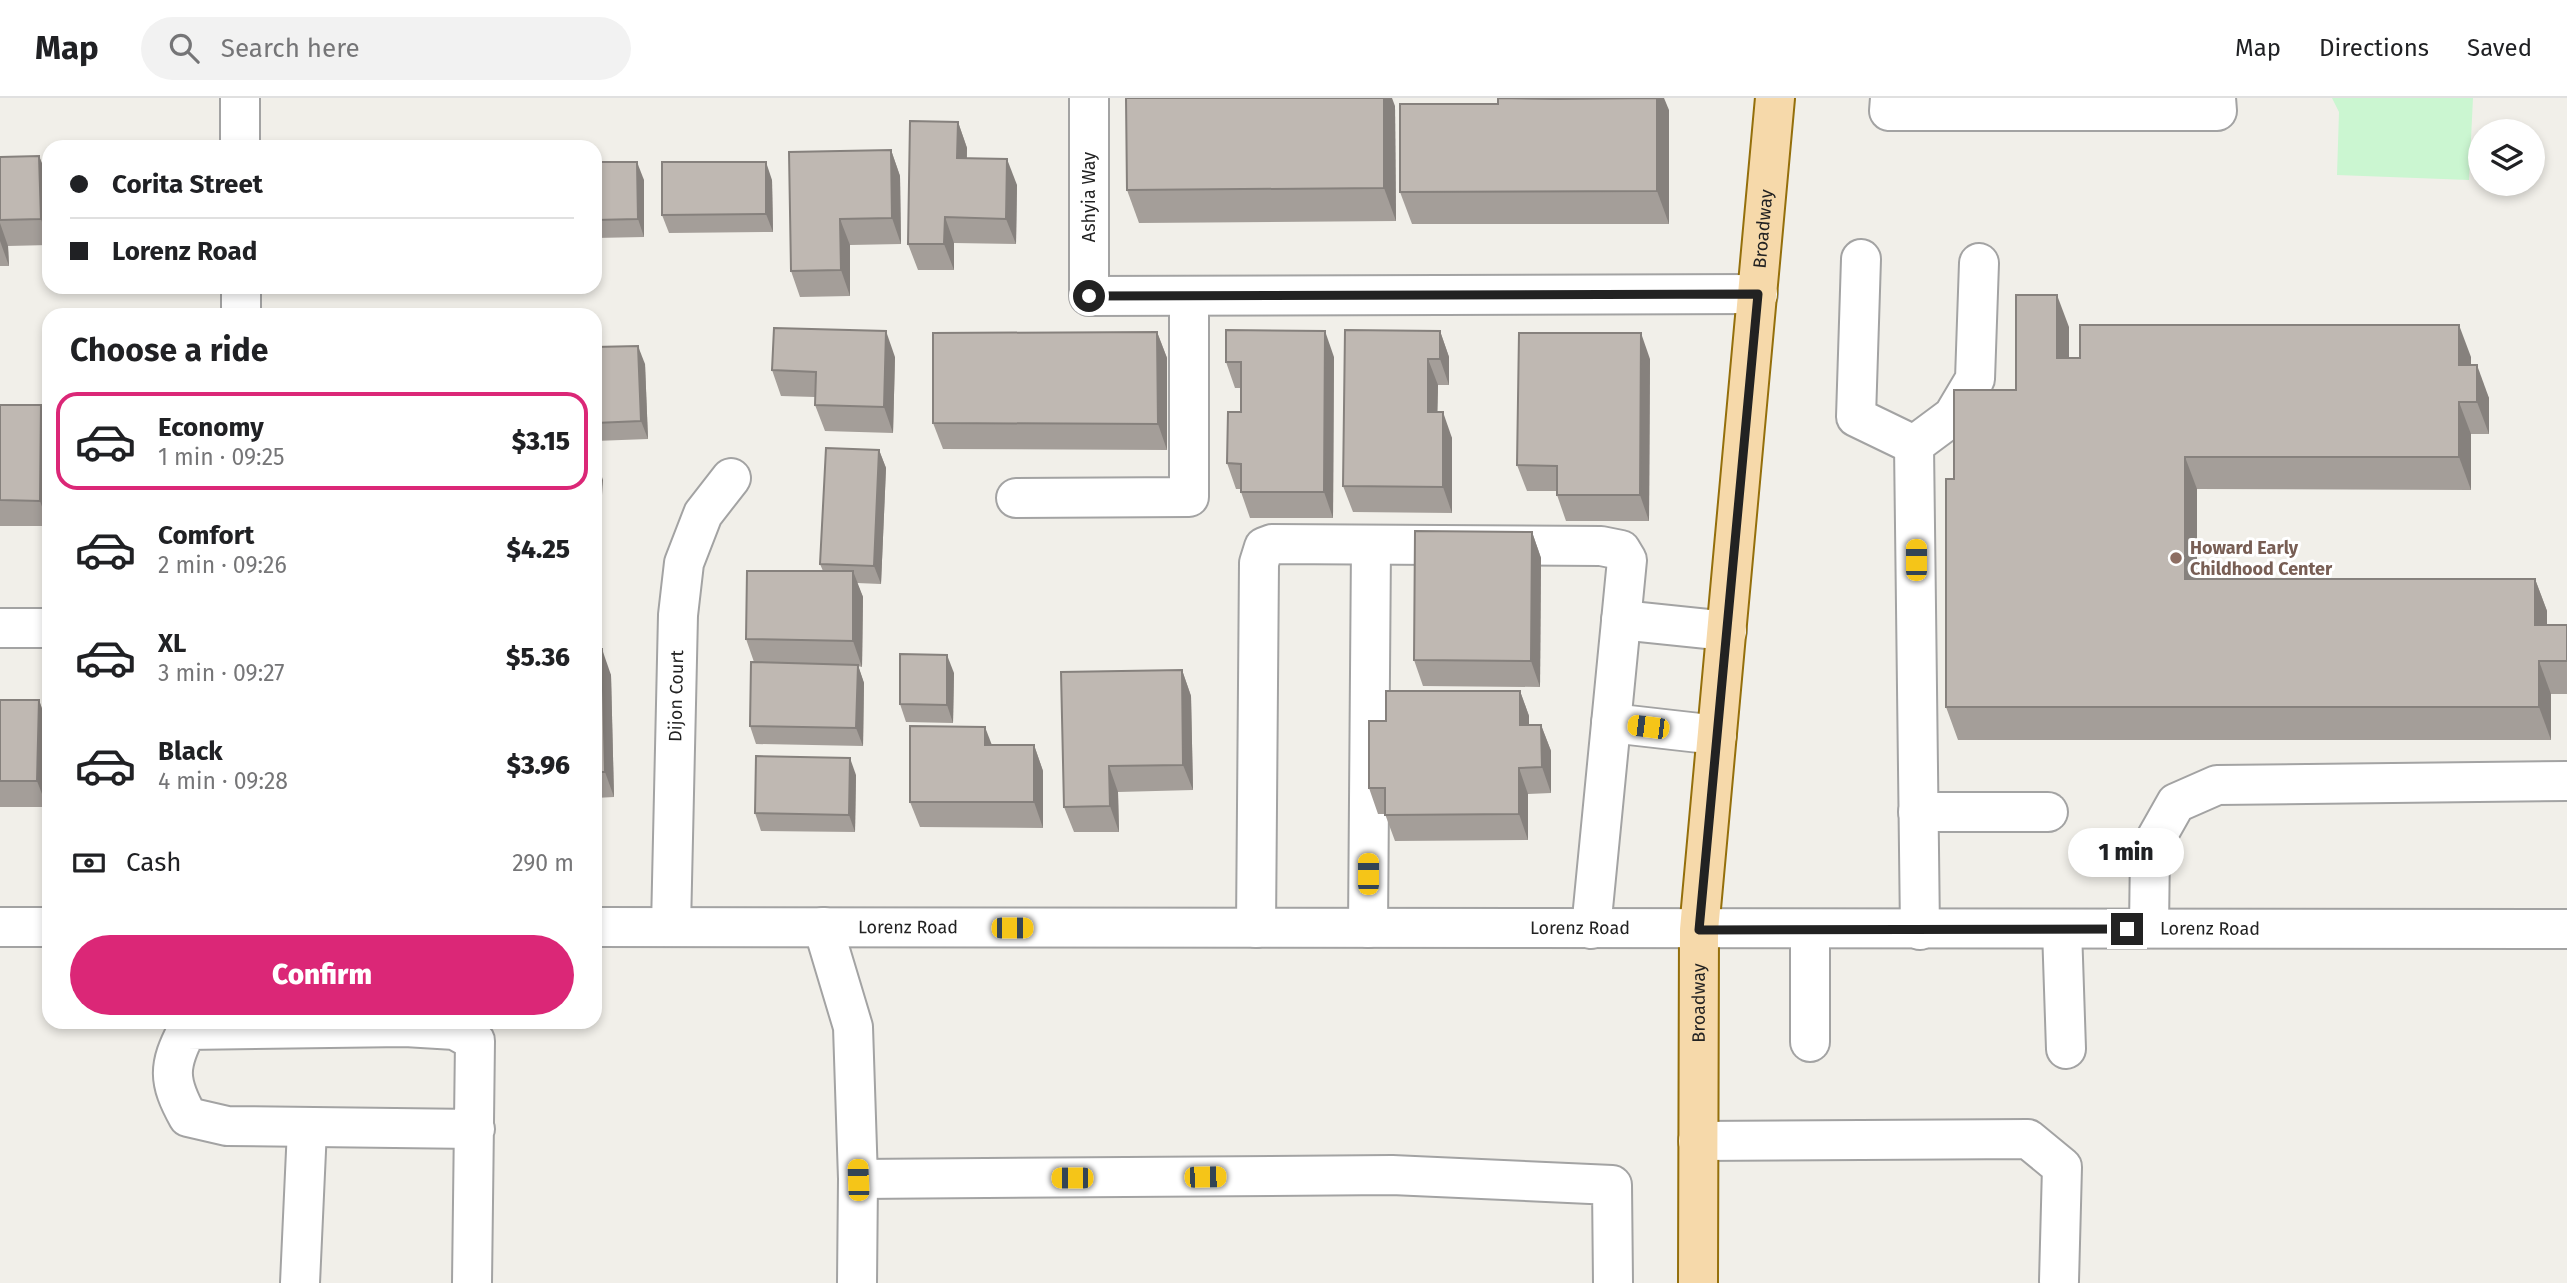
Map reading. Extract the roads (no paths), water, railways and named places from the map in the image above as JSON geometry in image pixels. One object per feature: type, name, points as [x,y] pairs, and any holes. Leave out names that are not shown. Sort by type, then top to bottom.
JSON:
[{"type":"main road","name":"Broadway","points":[[1698,1283],[1699,930],[1775,98]]},
{"type":"street","points":[[240,98],[240,140]]},
{"type":"street","name":"Ashyia Way","points":[[1089,98],[1089,296],[1189,296]]},
{"type":"street","points":[[1890,98],[1889,111],[2217,111],[2217,98]]},
{"type":"street","points":[[1861,259],[1856,418],[1914,445]]},
{"type":"street","points":[[1914,445],[1953,416],[1975,379],[1979,262]]},
{"type":"street","points":[[1016,498],[1189,497],[1189,296],[1758,294]]},
{"type":"street","points":[[1914,445],[1920,930]]},
{"type":"street","name":"Dijon Court","points":[[671,926],[678,615],[684,563],[703,514],[731,478]]},
{"type":"street","points":[[1256,929],[1259,563],[1264,547],[1272,544],[1601,546],[1621,550],[1627,559],[1591,929]]},
{"type":"street","points":[[1368,929],[1371,545]]},
{"type":"street","points":[[1621,620],[1727,631]]},
{"type":"street","points":[[0,628],[42,628]]},
{"type":"street","points":[[1611,723],[1717,735]]},
{"type":"street","points":[[2149,929],[2150,849],[2176,803],[2217,785],[2567,782]]},
{"type":"street","points":[[1918,812],[2048,812]]},
{"type":"street","name":"Lorenz Road","points":[[602,926],[1699,930],[2567,929]]},
{"type":"street","points":[[0,927],[42,927]]},
{"type":"street","points":[[823,927],[853,1027],[858,1180],[857,1283]]},
{"type":"street","points":[[2062,929],[2066,1049]]},
{"type":"street","points":[[1810,930],[1810,1042]]},
{"type":"street","points":[[233,1029],[187,1030],[173,1058],[173,1090],[188,1117],[227,1126],[475,1129]]},
{"type":"street","points":[[459,1029],[475,1041],[472,1283]]},
{"type":"street","points":[[300,1283],[307,1129]]},
{"type":"street","points":[[1698,1140],[2028,1139],[2062,1167],[2059,1281]]},
{"type":"street","points":[[858,1180],[1392,1175],[1612,1185],[1613,1283]]},
{"type":"place","name":"Howard Early Childhood Center","points":[[2176,558]]}]
